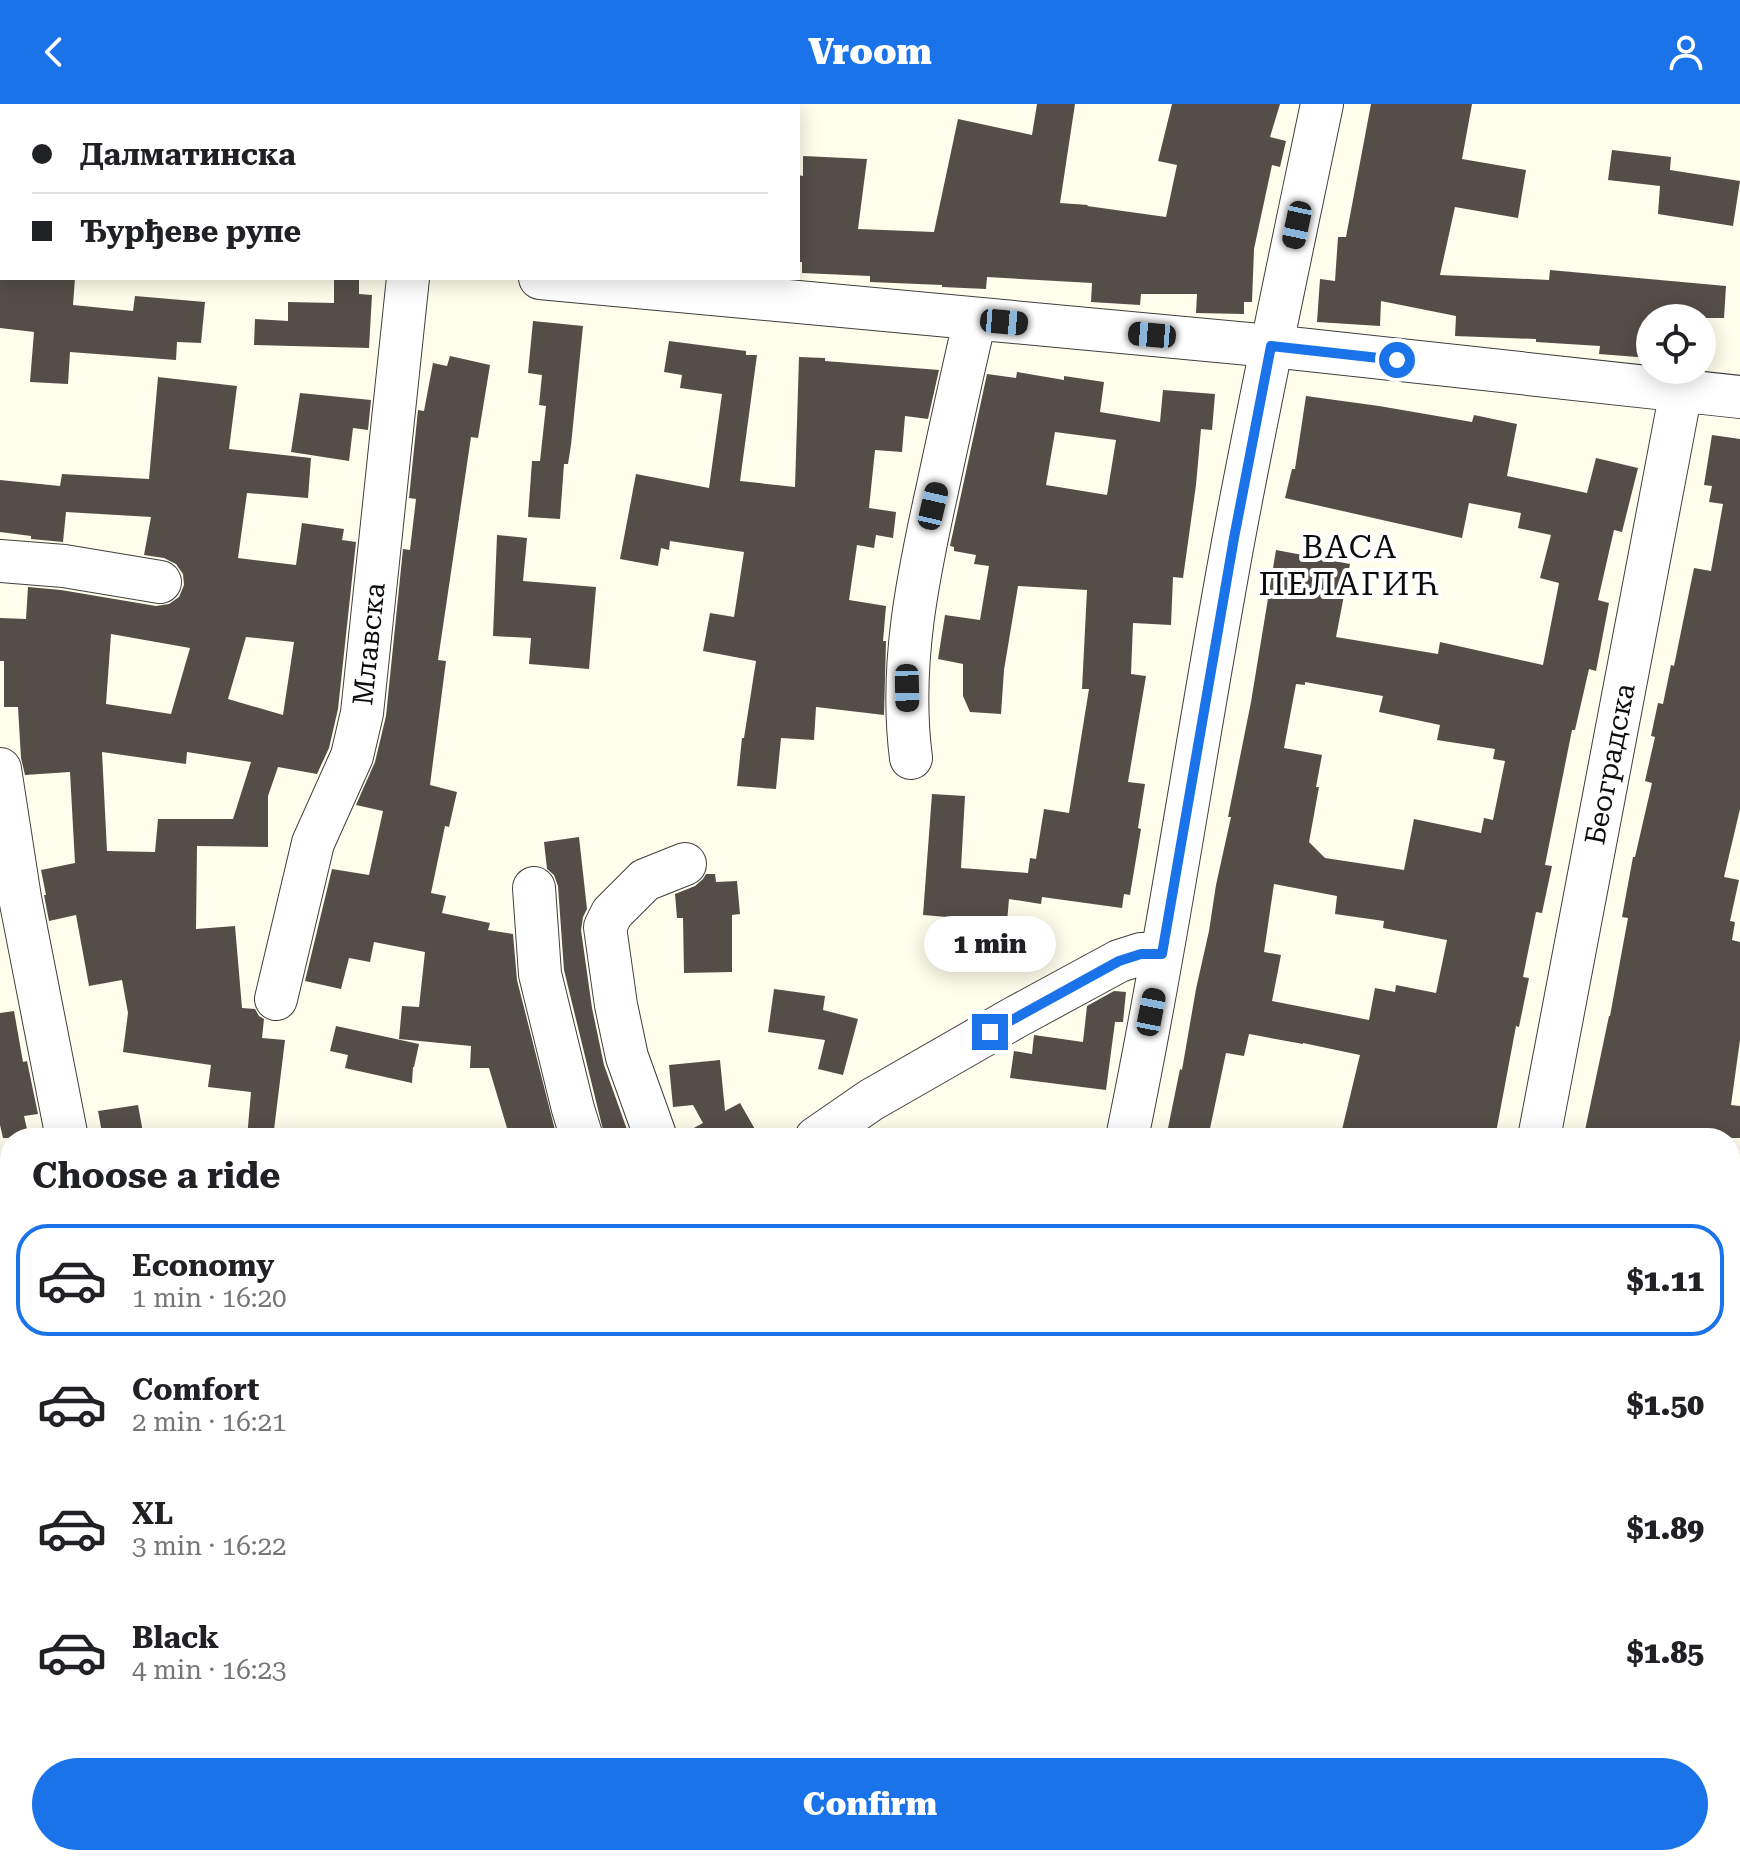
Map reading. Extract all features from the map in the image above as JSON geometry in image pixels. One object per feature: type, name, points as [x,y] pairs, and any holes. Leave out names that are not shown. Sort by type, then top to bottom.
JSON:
[{"type":"street","points":[[1129,1128],[1231,553],[1322,104]]},
{"type":"street","name":"Млавска","points":[[276,999],[313,843],[352,756],[362,713],[408,280]]},
{"type":"street","points":[[561,280],[1271,346],[1740,397]]},
{"type":"street","points":[[911,758],[907,688],[916,596],[975,319]]},
{"type":"street","name":"Београдска","points":[[1541,1128],[1681,391]]},
{"type":"street","points":[[0,561],[64,566],[160,582]]},
{"type":"street","points":[[0,769],[20,898],[65,1128]]},
{"type":"street","points":[[652,1128],[627,1057],[605,927],[612,913],[645,880],[685,864]]},
{"type":"street","points":[[534,888],[540,974],[579,1128]]},
{"type":"street","points":[[830,1128],[871,1100],[1119,961],[1141,954],[1162,954]]},
{"type":"building","points":[[1037,104],[1075,104],[1060,203],[1166,217],[1177,165],[1158,161],[1172,104],[1280,104],[1270,137],[1286,141],[1280,167],[1272,165],[1254,249],[1252,302],[1244,302],[1244,314],[1196,313],[1197,294],[1141,294],[1140,305],[1091,302],[1092,283],[987,277],[986,289],[870,282],[870,276],[802,273],[800,175],[803,176],[803,156],[867,159],[858,229],[934,232],[958,119],[1032,135]]},
{"type":"building","points":[[1371,104],[1472,104],[1462,159],[1526,170],[1518,218],[1455,207],[1440,275],[1549,280],[1550,270],[1726,286],[1724,318],[1716,318],[1716,304],[1636,304],[1636,357],[1599,354],[1600,346],[1536,342],[1536,339],[1455,336],[1456,316],[1381,301],[1380,326],[1317,322],[1320,279],[1335,281],[1338,237],[1346,237]]},
{"type":"building","points":[[1612,150],[1671,157],[1670,170],[1740,181],[1733,226],[1658,214],[1660,186],[1608,180]]},
{"type":"building","points":[[0,280],[75,280],[73,305],[133,311],[135,296],[205,302],[201,343],[177,342],[176,360],[70,352],[68,384],[30,382],[34,332],[0,328]]},
{"type":"building","points":[[334,280],[359,280],[359,294],[372,295],[369,348],[254,345],[255,319],[288,321],[288,302],[334,303]]},
{"type":"building","points":[[533,321],[583,326],[571,445],[568,464],[564,464],[560,519],[528,517],[532,461],[540,461],[546,406],[539,405],[542,375],[528,373]]},
{"type":"building","points":[[669,341],[757,355],[740,481],[795,487],[799,357],[939,370],[928,419],[905,416],[902,452],[875,450],[869,508],[896,512],[893,538],[876,535],[874,548],[857,545],[849,600],[886,606],[884,715],[816,707],[814,740],[781,738],[776,789],[737,786],[756,661],[703,651],[710,613],[734,617],[744,552],[670,541],[669,550],[661,548],[658,566],[620,559],[636,474],[709,488],[722,394],[680,388],[682,375],[664,372]]},
{"type":"building","points":[[450,356],[490,365],[478,438],[471,437],[438,660],[446,661],[430,785],[457,792],[449,827],[445,826],[431,893],[446,896],[442,913],[490,923],[488,930],[513,934],[517,980],[554,1128],[507,1128],[489,1068],[470,1068],[471,1046],[399,1039],[402,1006],[419,1007],[425,952],[374,942],[370,962],[349,958],[341,989],[305,981],[332,869],[369,875],[383,811],[356,805],[375,762],[386,716],[403,549],[410,550],[416,499],[409,498],[418,410],[424,411],[433,363],[447,366]]},
{"type":"building","points":[[1017,372],[1064,380],[1064,376],[1104,382],[1100,412],[1160,422],[1163,390],[1215,394],[1212,430],[1201,429],[1183,578],[1173,577],[1171,625],[1133,623],[1131,674],[1146,676],[1128,782],[1145,784],[1130,895],[1124,894],[1122,908],[1042,897],[1041,904],[1009,899],[1007,922],[987,921],[986,929],[946,926],[947,917],[923,915],[932,794],[965,796],[961,868],[1028,873],[1030,858],[1036,859],[1044,809],[1069,813],[1089,689],[1082,689],[1087,590],[1018,586],[1004,670],[1001,714],[970,712],[963,696],[963,664],[938,659],[945,615],[980,620],[989,566],[974,564],[976,555],[954,551],[954,547],[950,546],[987,374],[1016,378]],"holes":[[[1055,432],[1116,440],[1107,495],[1046,485]]]},
{"type":"building","points":[[158,377],[237,386],[229,449],[311,458],[308,498],[247,493],[238,558],[296,565],[302,523],[344,529],[342,540],[356,542],[338,709],[329,748],[317,774],[278,767],[268,796],[268,847],[197,846],[196,929],[235,926],[242,1008],[255,1009],[264,1019],[262,1038],[285,1040],[274,1128],[248,1128],[251,1092],[208,1087],[211,1065],[123,1052],[128,1013],[122,980],[89,986],[76,915],[49,921],[41,870],[75,863],[70,772],[25,775],[18,707],[4,707],[0,618],[26,619],[28,587],[156,606],[169,604],[179,597],[184,585],[183,574],[176,564],[164,558],[144,555],[151,517],[66,512],[63,542],[0,532],[0,480],[60,486],[62,474],[149,479]],"holes":[[[111,634],[190,648],[171,714],[106,704]],[[246,637],[294,642],[283,715],[228,699]],[[102,752],[186,764],[187,752],[251,762],[233,819],[158,819],[155,852],[107,851]]]},
{"type":"building","points":[[300,393],[371,400],[368,430],[353,428],[349,461],[291,452]]},
{"type":"building","points":[[1306,396],[1472,422],[1474,415],[1517,424],[1507,476],[1587,493],[1596,458],[1638,468],[1622,532],[1614,530],[1598,600],[1609,603],[1596,671],[1589,669],[1575,730],[1572,730],[1545,865],[1552,866],[1542,913],[1536,912],[1523,977],[1529,978],[1519,1027],[1516,1026],[1497,1128],[1342,1128],[1360,1055],[1249,1034],[1244,1056],[1226,1053],[1210,1128],[1168,1128],[1231,817],[1228,817],[1276,550],[1350,564],[1336,637],[1438,654],[1440,642],[1543,665],[1559,583],[1540,578],[1551,535],[1518,528],[1521,513],[1469,503],[1462,538],[1285,498],[1292,469],[1295,469]],"holes":[[[1305,682],[1383,696],[1379,712],[1440,725],[1437,740],[1495,749],[1493,759],[1505,761],[1493,820],[1484,818],[1481,833],[1414,819],[1404,870],[1325,858],[1309,842],[1322,755],[1284,748],[1296,684],[1305,685]],[[1274,884],[1337,896],[1335,914],[1384,921],[1383,928],[1447,940],[1436,993],[1396,985],[1395,992],[1375,988],[1369,1020],[1272,1001],[1281,955],[1264,952]]]},
{"type":"building","points":[[1712,435],[1740,439],[1740,809],[1724,877],[1739,880],[1730,921],[1735,922],[1732,940],[1740,942],[1740,1040],[1731,1105],[1740,1106],[1740,1128],[1585,1128],[1628,918],[1622,917],[1633,857],[1652,783],[1645,781],[1655,737],[1651,736],[1658,703],[1663,704],[1671,665],[1674,666],[1694,568],[1711,571],[1723,504],[1709,502],[1712,486],[1704,485]]},
{"type":"building","points":[[497,535],[527,538],[523,581],[596,587],[589,669],[529,664],[531,638],[493,636]]},
{"type":"building","points":[[579,837],[587,909],[581,930],[592,1008],[604,1065],[626,1128],[603,1128],[564,970],[558,886],[554,875],[547,869],[544,842]]},
{"type":"building","points":[[706,874],[715,874],[716,882],[737,881],[740,914],[732,915],[732,972],[684,973],[683,918],[677,918],[675,894],[695,886]]},
{"type":"building","points":[[774,989],[825,996],[823,1010],[858,1019],[843,1075],[818,1069],[825,1040],[768,1032]]},
{"type":"building","points":[[1114,991],[1126,992],[1123,1022],[1115,1022],[1106,1090],[1010,1078],[1014,1051],[1032,1054],[1034,1035],[1083,1042],[1087,1006]]},
{"type":"building","points":[[14,1011],[23,1062],[27,1061],[38,1114],[24,1116],[27,1128],[1,1128],[0,1013]]},
{"type":"building","points":[[336,1026],[419,1044],[412,1083],[345,1068],[348,1055],[330,1051]]},
{"type":"building","points":[[720,1060],[725,1111],[740,1103],[754,1128],[694,1128],[703,1123],[693,1105],[673,1107],[669,1065]]},
{"type":"building","points":[[138,1105],[142,1128],[101,1128],[98,1111]]},
{"type":"district","name":"ВАСА ПЕЛАГИЋ","points":[[1350,566]]},
{"type":"route","points":[[990,1032],[1119,961],[1141,954],[1162,954],[1234,538],[1271,346],[1397,360]]}]
